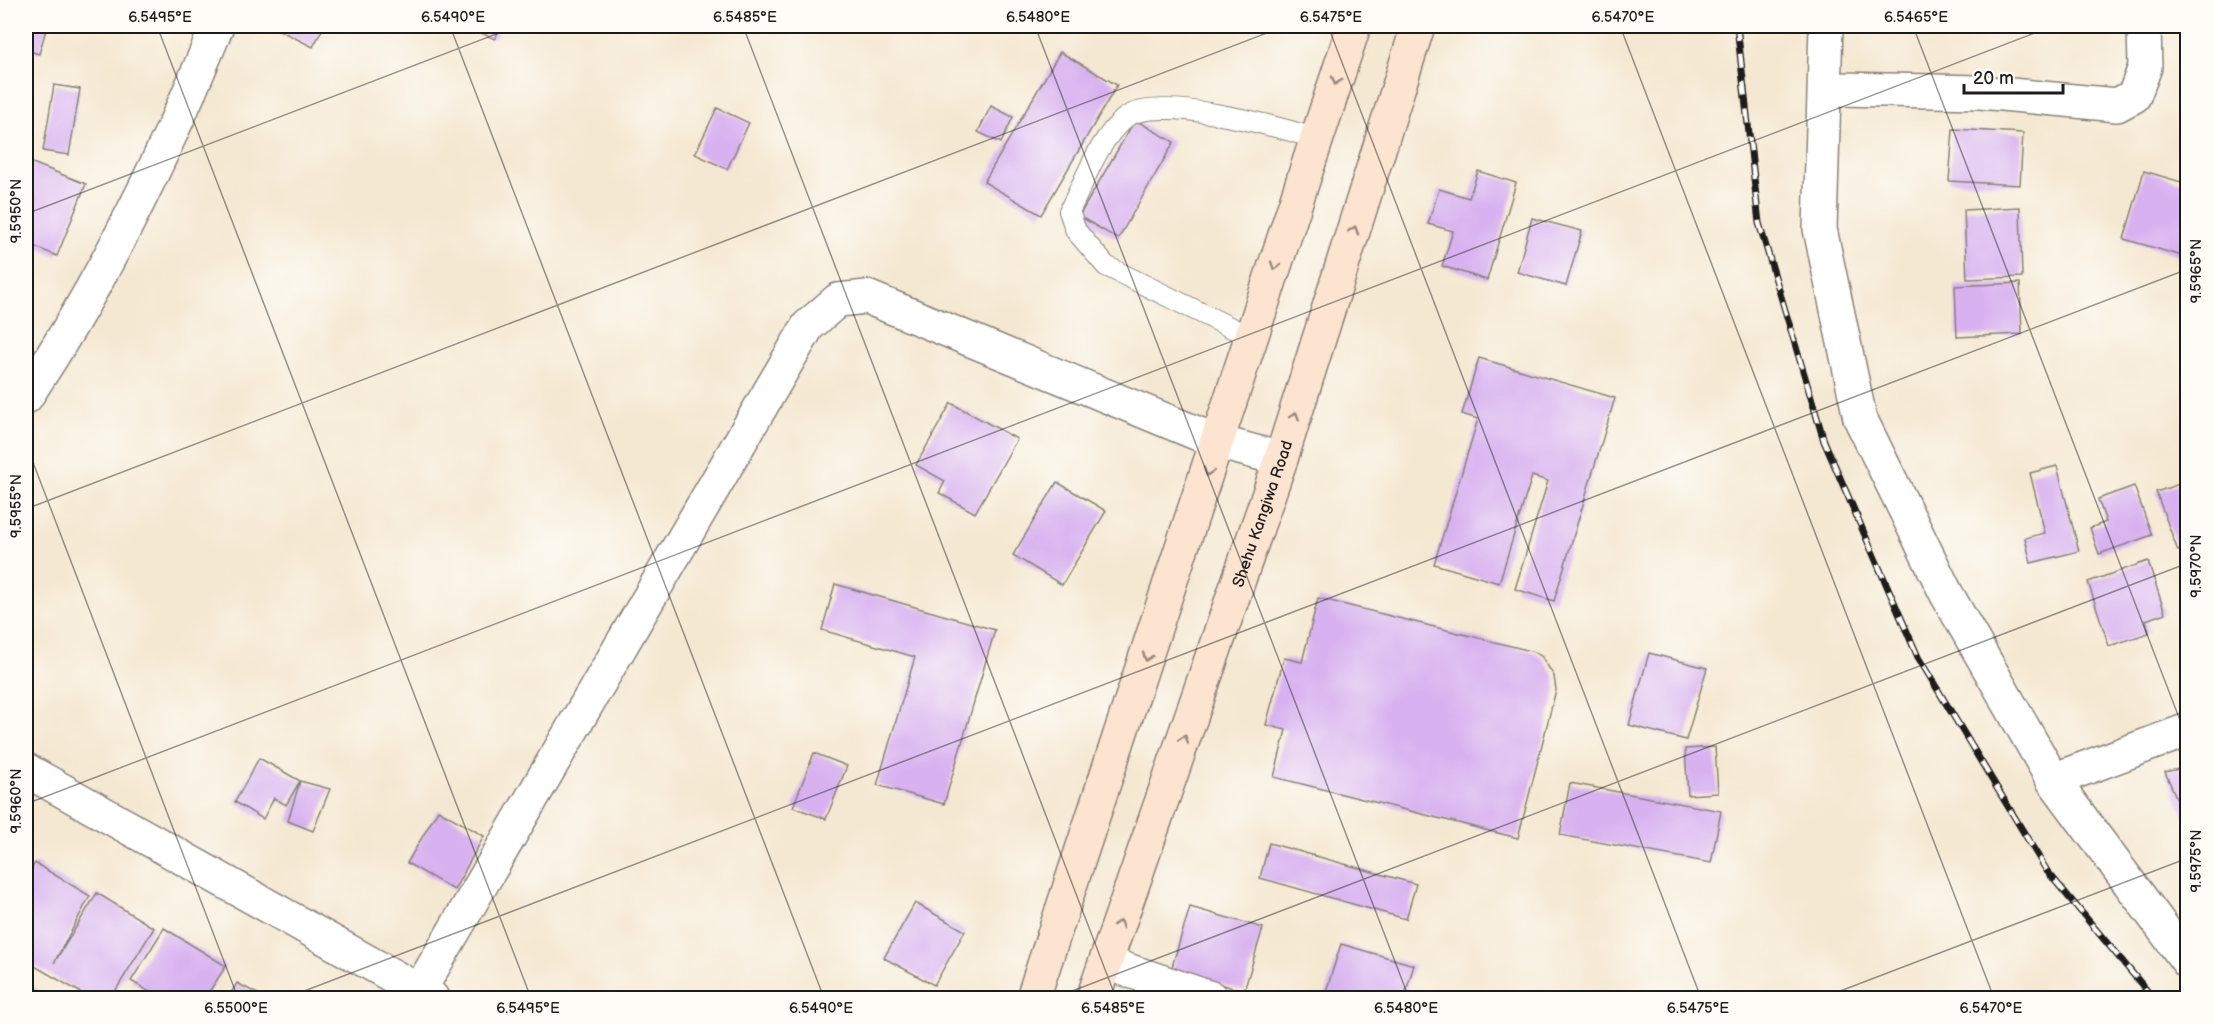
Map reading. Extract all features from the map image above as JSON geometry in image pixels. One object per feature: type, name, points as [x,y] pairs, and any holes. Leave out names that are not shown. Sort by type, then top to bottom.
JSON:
[{"type":"main road","points":[[1033,999],[1354,26]]},
{"type":"main road","name":"Shehu Kangiwa Road","points":[[1093,999],[1281,459],[1418,26]]},
{"type":"street","points":[[26,397],[113,254],[190,91],[217,26]]},
{"type":"street","points":[[1826,26],[1820,229],[1860,418],[1946,593],[2053,780],[2187,962]]},
{"type":"street","points":[[1825,98],[1839,89],[1980,92],[2117,105],[2134,96],[2145,67],[2144,26]]},
{"type":"street","points":[[26,770],[425,995],[808,326],[838,300],[867,297],[1218,442],[1281,459]]},
{"type":"street","points":[[2053,780],[2187,730]]},
{"type":"street","points":[[1106,963],[1211,999]]},
{"type":"lane","points":[[1252,338],[1106,266],[1076,231],[1069,212],[1109,134],[1127,116],[1154,107],[1262,122],[1317,139]]},
{"type":"building","points":[[26,26],[47,26],[39,54],[26,50]]},
{"type":"building","points":[[271,26],[324,26],[313,47]]},
{"type":"building","points":[[465,26],[501,26],[495,39]]},
{"type":"building","points":[[1060,52],[1117,85],[1041,215],[984,182]]},
{"type":"building","points":[[54,85],[80,89],[69,155],[43,151]]},
{"type":"building","points":[[991,106],[1013,117],[1001,143],[978,132]]},
{"type":"building","points":[[717,108],[749,123],[727,169],[695,154]]},
{"type":"building","points":[[1135,120],[1174,142],[1118,239],[1079,216]]},
{"type":"building","points":[[1953,129],[2023,133],[2020,185],[1949,181]]},
{"type":"building","points":[[30,162],[86,184],[57,256],[26,243],[26,173]]},
{"type":"building","points":[[1478,171],[1516,183],[1487,280],[1442,266],[1453,231],[1428,224],[1439,189],[1469,198]]},
{"type":"building","points":[[2144,171],[2188,184],[2188,239],[2182,256],[2124,239]]},
{"type":"building","points":[[2020,207],[2022,277],[1967,279],[1964,210]]},
{"type":"building","points":[[1532,218],[1582,231],[1566,286],[1517,272]]},
{"type":"building","points":[[2020,283],[2022,334],[1957,337],[1955,286]]},
{"type":"building","points":[[1479,358],[1615,398],[1554,601],[1515,589],[1548,481],[1532,476],[1499,583],[1434,564],[1478,419],[1462,414]]},
{"type":"building","points":[[951,403],[1017,439],[975,513],[939,493],[945,481],[916,465]]},
{"type":"building","points":[[2057,466],[2079,551],[2031,563],[2025,538],[2045,533],[2030,473]]},
{"type":"building","points":[[2188,481],[2188,548],[2178,551],[2156,492]]},
{"type":"building","points":[[1057,482],[1106,511],[1062,585],[1013,555]]},
{"type":"building","points":[[2134,486],[2152,535],[2099,554],[2090,528],[2106,522],[2098,499]]},
{"type":"building","points":[[2148,561],[2165,613],[2146,620],[2149,633],[2109,646],[2088,582]]},
{"type":"building","points":[[835,584],[995,630],[944,804],[877,785],[915,657],[822,630]]},
{"type":"building","points":[[1318,598],[1535,652],[1542,657],[1554,676],[1556,690],[1518,838],[1274,777],[1286,730],[1266,725],[1284,658],[1302,662]]},
{"type":"building","points":[[1649,653],[1707,668],[1686,740],[1629,725]]},
{"type":"building","points":[[1715,747],[1718,793],[1688,795],[1685,749]]},
{"type":"building","points":[[814,753],[847,766],[826,819],[793,807]]},
{"type":"building","points":[[259,758],[300,781],[286,805],[274,798],[263,819],[235,802]]},
{"type":"building","points":[[2188,767],[2188,824],[2165,772]]},
{"type":"building","points":[[300,781],[330,789],[313,831],[288,821]]},
{"type":"building","points":[[1570,783],[1721,811],[1711,863],[1560,835]]},
{"type":"building","points":[[438,810],[484,836],[454,890],[407,863]]},
{"type":"building","points":[[1269,843],[1416,884],[1406,919],[1260,878]]},
{"type":"building","points":[[35,863],[90,896],[54,963],[97,893],[154,928],[111,998],[90,998],[26,961],[26,878]]},
{"type":"building","points":[[915,903],[965,931],[934,985],[884,958]]},
{"type":"building","points":[[1190,907],[1263,928],[1244,991],[1171,970]]},
{"type":"building","points":[[164,928],[226,966],[205,998],[160,998],[131,981]]},
{"type":"building","points":[[1341,944],[1414,965],[1404,998],[1324,998]]},
{"type":"building","points":[[26,982],[43,993],[39,998],[26,998]]},
{"type":"building","points":[[237,983],[265,998],[228,998]]},
{"type":"railway","points":[[1737,26],[1759,223],[1824,441],[1918,657],[2047,871],[2153,998]]}]
